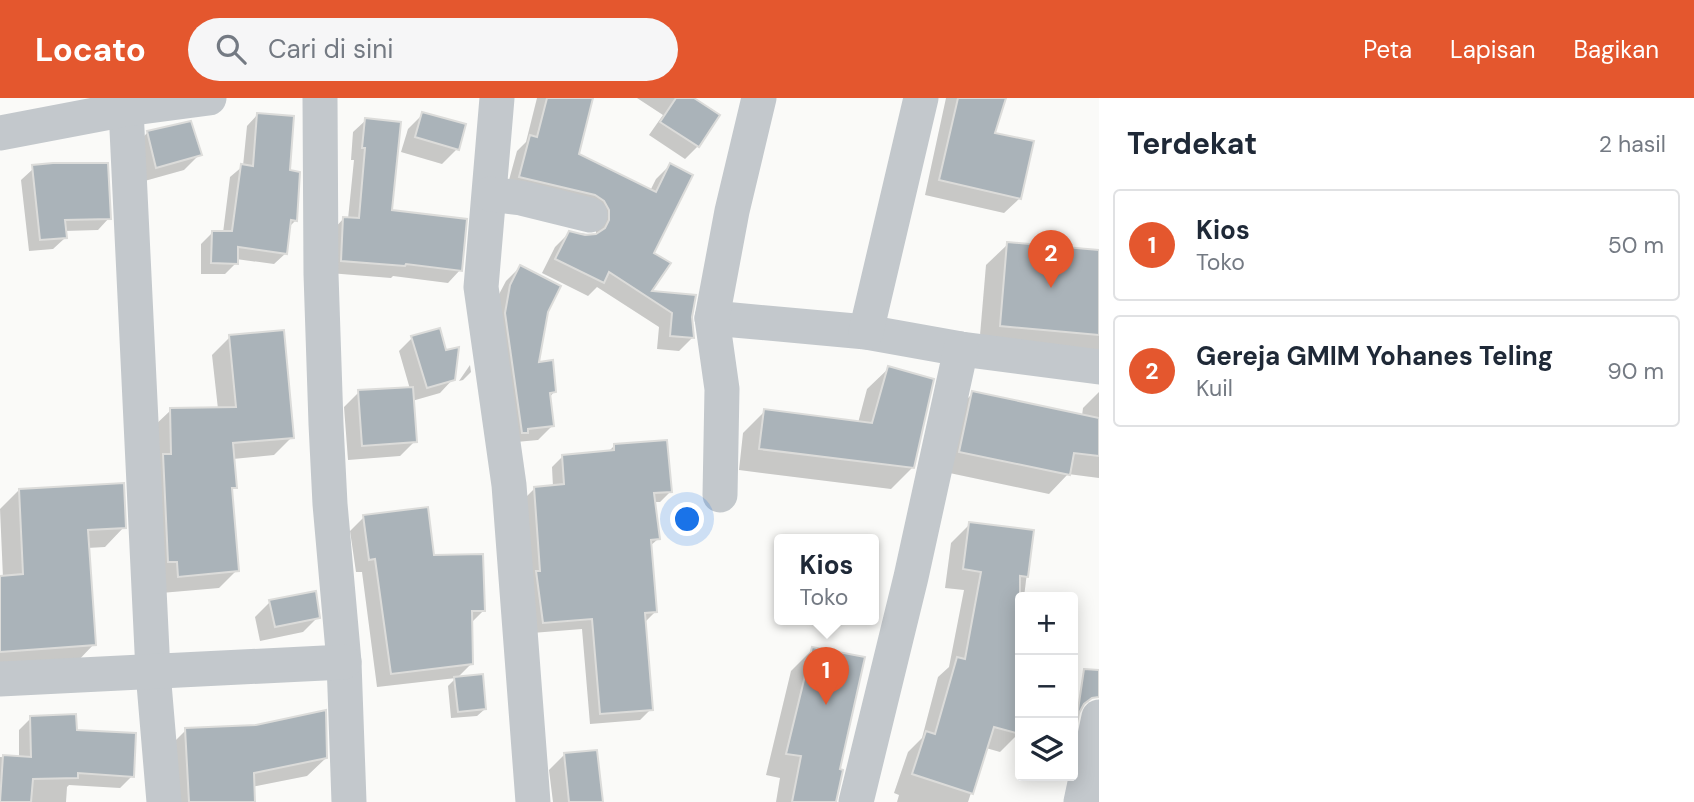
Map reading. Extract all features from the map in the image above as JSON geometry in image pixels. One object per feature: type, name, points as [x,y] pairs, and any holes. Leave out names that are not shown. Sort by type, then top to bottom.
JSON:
[{"type":"street","points":[[0,133],[126,109],[209,98]]},
{"type":"street","points":[[320,98],[321,274],[327,438],[344,662],[349,802]]},
{"type":"street","points":[[720,495],[722,389],[712,317],[732,211],[759,98]]},
{"type":"street","points":[[866,332],[921,98]]},
{"type":"street","points":[[491,99],[490,194],[481,287],[509,485],[533,802]]},
{"type":"street","points":[[126,109],[153,672],[164,802]]},
{"type":"street","points":[[490,194],[522,198],[590,215]]},
{"type":"street","points":[[712,317],[866,332],[961,349],[1099,367]]},
{"type":"street","points":[[856,802],[911,576],[961,349]]},
{"type":"street","points":[[0,679],[344,662]]},
{"type":"street","points":[[1080,802],[1099,717]]},
{"type":"building","points":[[547,98],[593,98],[579,154],[656,192],[670,163],[693,175],[654,253],[671,263],[652,291],[696,295],[692,317],[694,338],[670,336],[672,313],[609,272],[604,283],[555,259],[569,231],[585,235],[596,234],[605,228],[609,220],[609,210],[604,201],[595,195],[519,177],[530,135],[537,137]]},
{"type":"building","points":[[676,98],[694,98],[720,115],[699,147],[660,122]]},
{"type":"building","points":[[958,98],[1006,98],[995,133],[1034,141],[1021,199],[939,180]]},
{"type":"building","points":[[422,112],[466,124],[459,150],[415,137]]},
{"type":"building","points":[[257,113],[294,116],[290,170],[300,172],[297,221],[291,220],[287,254],[238,247],[238,264],[211,263],[212,231],[232,231],[241,164],[253,166]]},
{"type":"building","points":[[365,118],[401,122],[392,210],[467,219],[462,271],[406,264],[341,261],[343,217],[359,218]]},
{"type":"building","points":[[191,121],[202,155],[156,168],[147,131]]},
{"type":"building","points":[[108,163],[111,219],[65,220],[67,238],[40,240],[32,165]]},
{"type":"building","points":[[1007,242],[1099,250],[1099,335],[1000,326]]},
{"type":"building","points":[[520,265],[561,286],[548,312],[539,362],[553,360],[556,392],[550,393],[554,426],[528,429],[528,433],[522,433],[505,313],[510,285]]},
{"type":"building","points":[[440,328],[446,350],[459,347],[455,380],[427,388],[411,336]]},
{"type":"building","points":[[284,330],[294,438],[233,443],[237,488],[232,488],[239,571],[178,577],[177,562],[168,562],[163,454],[171,454],[170,408],[236,407],[229,335]]},
{"type":"building","points":[[888,366],[934,379],[914,468],[759,449],[764,409],[872,423]]},
{"type":"building","points":[[413,387],[417,442],[362,446],[358,390]]},
{"type":"building","points":[[972,391],[1099,418],[1099,456],[1074,453],[1070,475],[959,452]]},
{"type":"building","points":[[667,440],[672,492],[654,493],[660,539],[651,540],[657,612],[645,613],[653,710],[600,714],[592,619],[543,623],[536,571],[540,571],[534,487],[564,484],[562,455],[614,450],[614,444]]},
{"type":"building","points":[[124,483],[126,528],[88,530],[96,645],[0,652],[0,576],[23,574],[19,489]]},
{"type":"building","points":[[428,507],[434,555],[483,554],[485,611],[472,611],[473,664],[391,674],[375,559],[369,560],[363,515]]},
{"type":"building","points":[[969,522],[1034,530],[1028,577],[1020,576],[1020,592],[1015,592],[1015,733],[994,727],[973,794],[912,774],[926,731],[935,734],[957,657],[965,659],[981,572],[963,569]]},
{"type":"building","points":[[316,591],[320,618],[275,627],[269,600]]},
{"type":"building","points":[[812,647],[865,657],[840,769],[843,770],[836,802],[792,802],[801,756],[786,754]]},
{"type":"building","points":[[1084,669],[1099,670],[1099,697],[1084,704],[1078,718]]},
{"type":"building","points":[[483,674],[486,709],[458,712],[454,677]]},
{"type":"building","points":[[326,710],[327,758],[254,773],[255,802],[189,802],[185,728],[256,725]]},
{"type":"building","points":[[76,714],[77,730],[136,733],[134,777],[78,773],[78,778],[33,779],[31,802],[0,802],[3,755],[31,757],[30,716]]},
{"type":"building","points":[[597,750],[603,802],[569,802],[564,753]]},
{"type":"place","name":"Gereja GMIM Yohanes Teling","points":[[1051,288]]},
{"type":"place","name":"Kios","points":[[826,705]]}]
